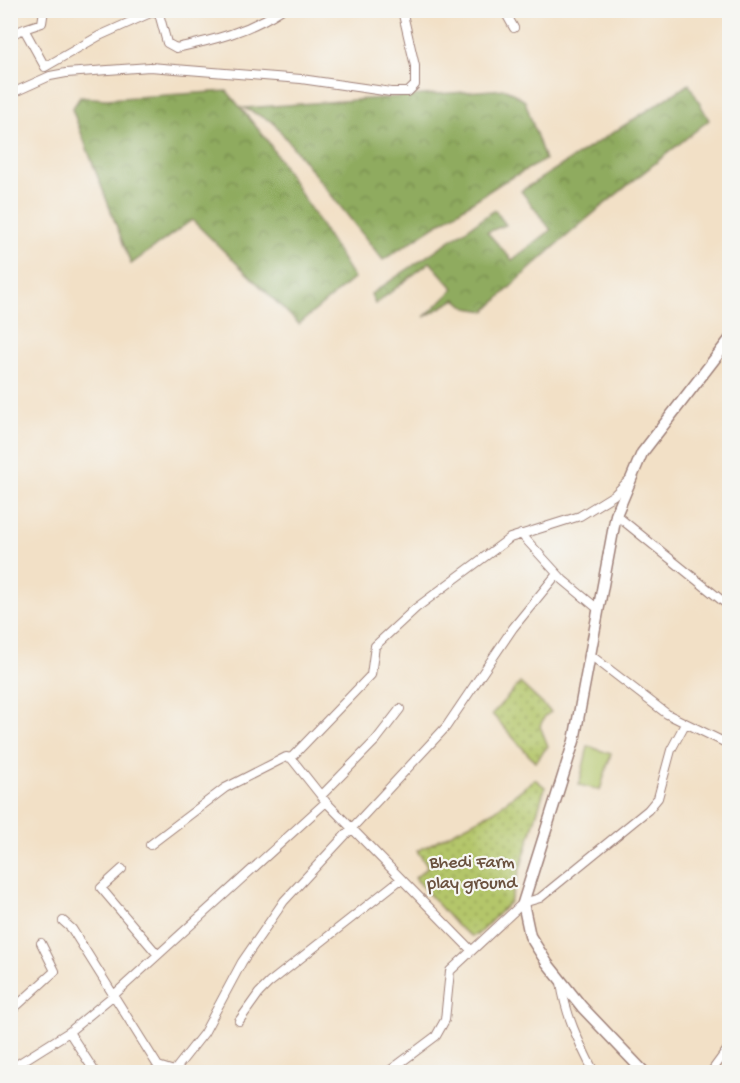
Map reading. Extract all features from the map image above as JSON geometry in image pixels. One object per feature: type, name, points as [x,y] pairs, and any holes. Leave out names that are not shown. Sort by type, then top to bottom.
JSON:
[{"type":"street","points":[[10,35],[42,23],[44,10]]},
{"type":"street","points":[[24,29],[45,67],[99,36],[158,10],[167,43],[176,48],[221,39],[258,25],[281,10]]},
{"type":"street","points":[[10,94],[50,76],[66,73],[150,68],[301,79],[391,92],[408,92],[416,85],[415,66],[402,10]]},
{"type":"street","points":[[504,10],[514,28]]},
{"type":"street","points":[[644,1072],[561,981],[530,936],[523,903],[574,741],[616,515],[642,453],[729,339]]},
{"type":"street","points":[[291,758],[371,675],[375,646],[416,608],[510,538],[580,516],[614,495],[629,480]]},
{"type":"street","points":[[616,515],[729,607]]},
{"type":"street","points":[[521,534],[557,574],[598,609]]},
{"type":"street","points":[[63,921],[72,929],[115,994],[128,1021],[138,1031],[158,1069],[174,1071],[204,1034],[242,962],[284,901],[446,727],[513,628],[557,574]]},
{"type":"street","points":[[590,654],[667,714],[729,745]]},
{"type":"street","points":[[10,1069],[69,1032],[158,955],[323,799],[376,740],[400,709]]},
{"type":"street","points":[[388,1072],[436,1036],[445,1020],[450,971],[523,903],[540,898],[648,810],[658,798],[671,750],[686,724]]},
{"type":"street","points":[[150,845],[225,789],[276,761],[286,757],[291,758],[323,799],[471,950]]},
{"type":"street","points":[[123,869],[101,888],[158,955]]},
{"type":"street","points":[[239,1021],[269,983],[401,879]]},
{"type":"street","points":[[10,1012],[55,971],[41,943]]},
{"type":"street","points":[[561,981],[564,1001],[577,1040],[594,1072]]},
{"type":"street","points":[[69,1032],[95,1072]]},
{"type":"street","points":[[711,1072],[729,1046]]},
{"type":"street","points":[[19,1063],[24,1072]]},
{"type":"green space","points":[[689,84],[709,120],[567,236],[486,311],[467,308],[456,299],[424,317],[454,289],[430,262],[375,304],[371,294],[495,210],[506,225],[487,232],[512,260],[551,230],[521,191]]},
{"type":"green space","points":[[506,89],[525,101],[545,160],[503,182],[383,260],[273,122],[244,108]]},
{"type":"green space","points":[[227,91],[267,140],[354,278],[299,324],[192,220],[131,264],[72,109],[80,97],[106,99]]},
{"type":"green space","points":[[520,683],[551,712],[545,716],[540,726],[548,746],[535,762],[492,714]]},
{"type":"green space","points":[[588,746],[611,754],[600,790],[579,785]]},
{"type":"green space","name":"Bhedi Farm play ground","points":[[535,779],[545,787],[510,902],[477,935],[471,936],[457,926],[415,878],[428,867],[417,851],[494,811]]}]
